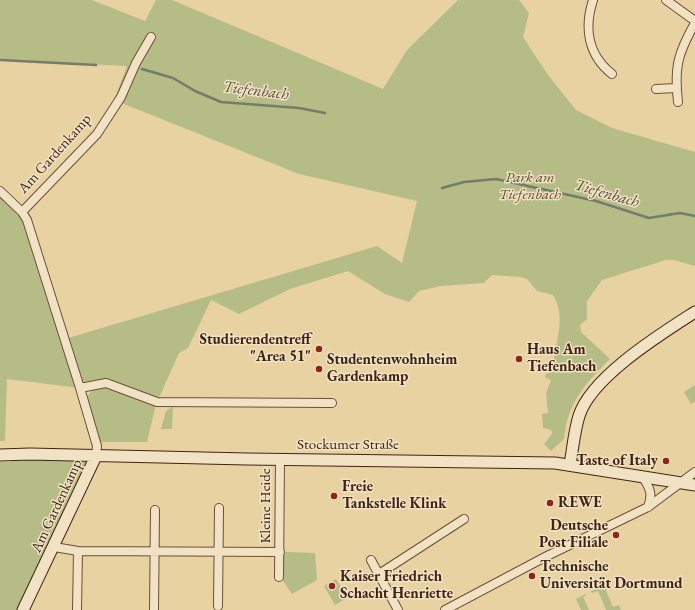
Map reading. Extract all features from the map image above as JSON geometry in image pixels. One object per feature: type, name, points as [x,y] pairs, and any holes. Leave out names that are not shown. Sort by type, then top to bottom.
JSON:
[{"type":"main road","points":[[570,464],[579,416],[592,392],[601,382],[636,352],[695,312]]},
{"type":"main road","name":"Stockumer Straße","points":[[0,455],[280,460],[534,462],[570,464],[695,485]]},
{"type":"main road","name":"Am Gardenkamp","points":[[23,610],[96,456]]},
{"type":"street","points":[[593,0],[589,29],[592,50],[612,74]]},
{"type":"street","points":[[666,0],[695,22],[682,46],[677,64],[676,88],[678,102]]},
{"type":"street","name":"Am Gardenkamp","points":[[96,456],[97,446],[80,388],[27,220],[22,212],[97,134],[121,97],[136,63],[151,37]]},
{"type":"street","points":[[656,89],[676,88]]},
{"type":"street","points":[[0,191],[22,212]]},
{"type":"street","points":[[80,388],[106,383],[157,402],[332,403]]},
{"type":"street","name":"Kleine Heide","points":[[279,577],[280,460]]},
{"type":"street","points":[[445,610],[549,554],[648,507],[695,472]]},
{"type":"street","points":[[642,476],[651,490],[651,499],[648,507]]},
{"type":"street","points":[[218,606],[219,508]]},
{"type":"street","points":[[154,510],[154,610]]},
{"type":"street","points":[[379,574],[464,520]]},
{"type":"street","name":"Kleine Heide","points":[[54,547],[78,551],[280,552]]},
{"type":"street","points":[[77,610],[78,551]]},
{"type":"street","points":[[371,560],[398,610]]},
{"type":"green space","name":"Park am Tiefenbach","points":[[0,0],[92,0],[145,21],[156,0],[172,0],[383,89],[407,50],[458,0],[519,0],[529,13],[523,37],[548,75],[576,110],[612,128],[695,152],[695,266],[674,260],[666,260],[602,280],[587,301],[587,319],[580,325],[581,332],[610,359],[592,377],[573,404],[566,426],[564,439],[551,451],[544,444],[552,434],[551,428],[551,430],[543,428],[542,414],[548,413],[546,393],[551,380],[545,377],[546,374],[553,371],[560,323],[557,304],[553,295],[537,291],[527,279],[521,277],[492,275],[484,283],[441,286],[419,291],[409,302],[385,294],[348,271],[290,289],[239,314],[211,300],[188,348],[179,353],[157,402],[106,383],[80,388],[7,379],[5,441],[0,441],[0,196],[27,220],[65,339],[377,246],[402,263],[417,201],[299,174],[114,100],[127,66],[0,60]]},
{"type":"green space","points":[[695,385],[695,402],[691,404],[684,392]]},
{"type":"green space","points":[[106,386],[156,404],[147,442],[100,442],[87,397],[93,389]]},
{"type":"green space","points":[[173,406],[172,429],[161,429],[166,411]]},
{"type":"green space","points":[[30,454],[96,456],[23,610],[0,610],[0,462],[9,462]]},
{"type":"green space","points":[[286,552],[315,553],[317,580],[292,594],[281,578],[282,555]]},
{"type":"green space","points":[[336,579],[347,598],[335,605],[324,586]]},
{"type":"green space","points":[[606,585],[611,585],[605,588],[613,607],[619,605],[621,610],[606,610],[598,591],[592,593],[591,591]]},
{"type":"green space","points":[[585,594],[586,596],[583,597],[589,610],[581,610],[576,599]]},
{"type":"waterway","name":"Tiefenbach","points":[[0,60],[96,65]]},
{"type":"waterway","name":"Tiefenbach","points":[[142,69],[173,78],[195,91],[221,102],[299,108],[325,113]]},
{"type":"waterway","name":"Tiefenbach","points":[[442,188],[464,182],[496,179],[596,201],[649,218],[680,213],[695,216]]},
{"type":"place","name":"Studierendentreff \"Area 51\"","points":[[319,349]]},
{"type":"place","name":"Haus Am Tiefenbach","points":[[519,359]]},
{"type":"place","name":"Studentenwohnheim Gardenkamp","points":[[319,369]]},
{"type":"place","name":"Taste of Italy","points":[[666,461]]},
{"type":"place","name":"Freie Tankstelle Klink","points":[[334,496]]},
{"type":"place","name":"REWE","points":[[550,503]]},
{"type":"place","name":"Deutsche Post Filiale","points":[[616,535]]},
{"type":"place","name":"Technische Universität Dortmund","points":[[532,576]]},
{"type":"place","name":"Kaiser Friedrich Schacht Henriette","points":[[332,586]]}]
